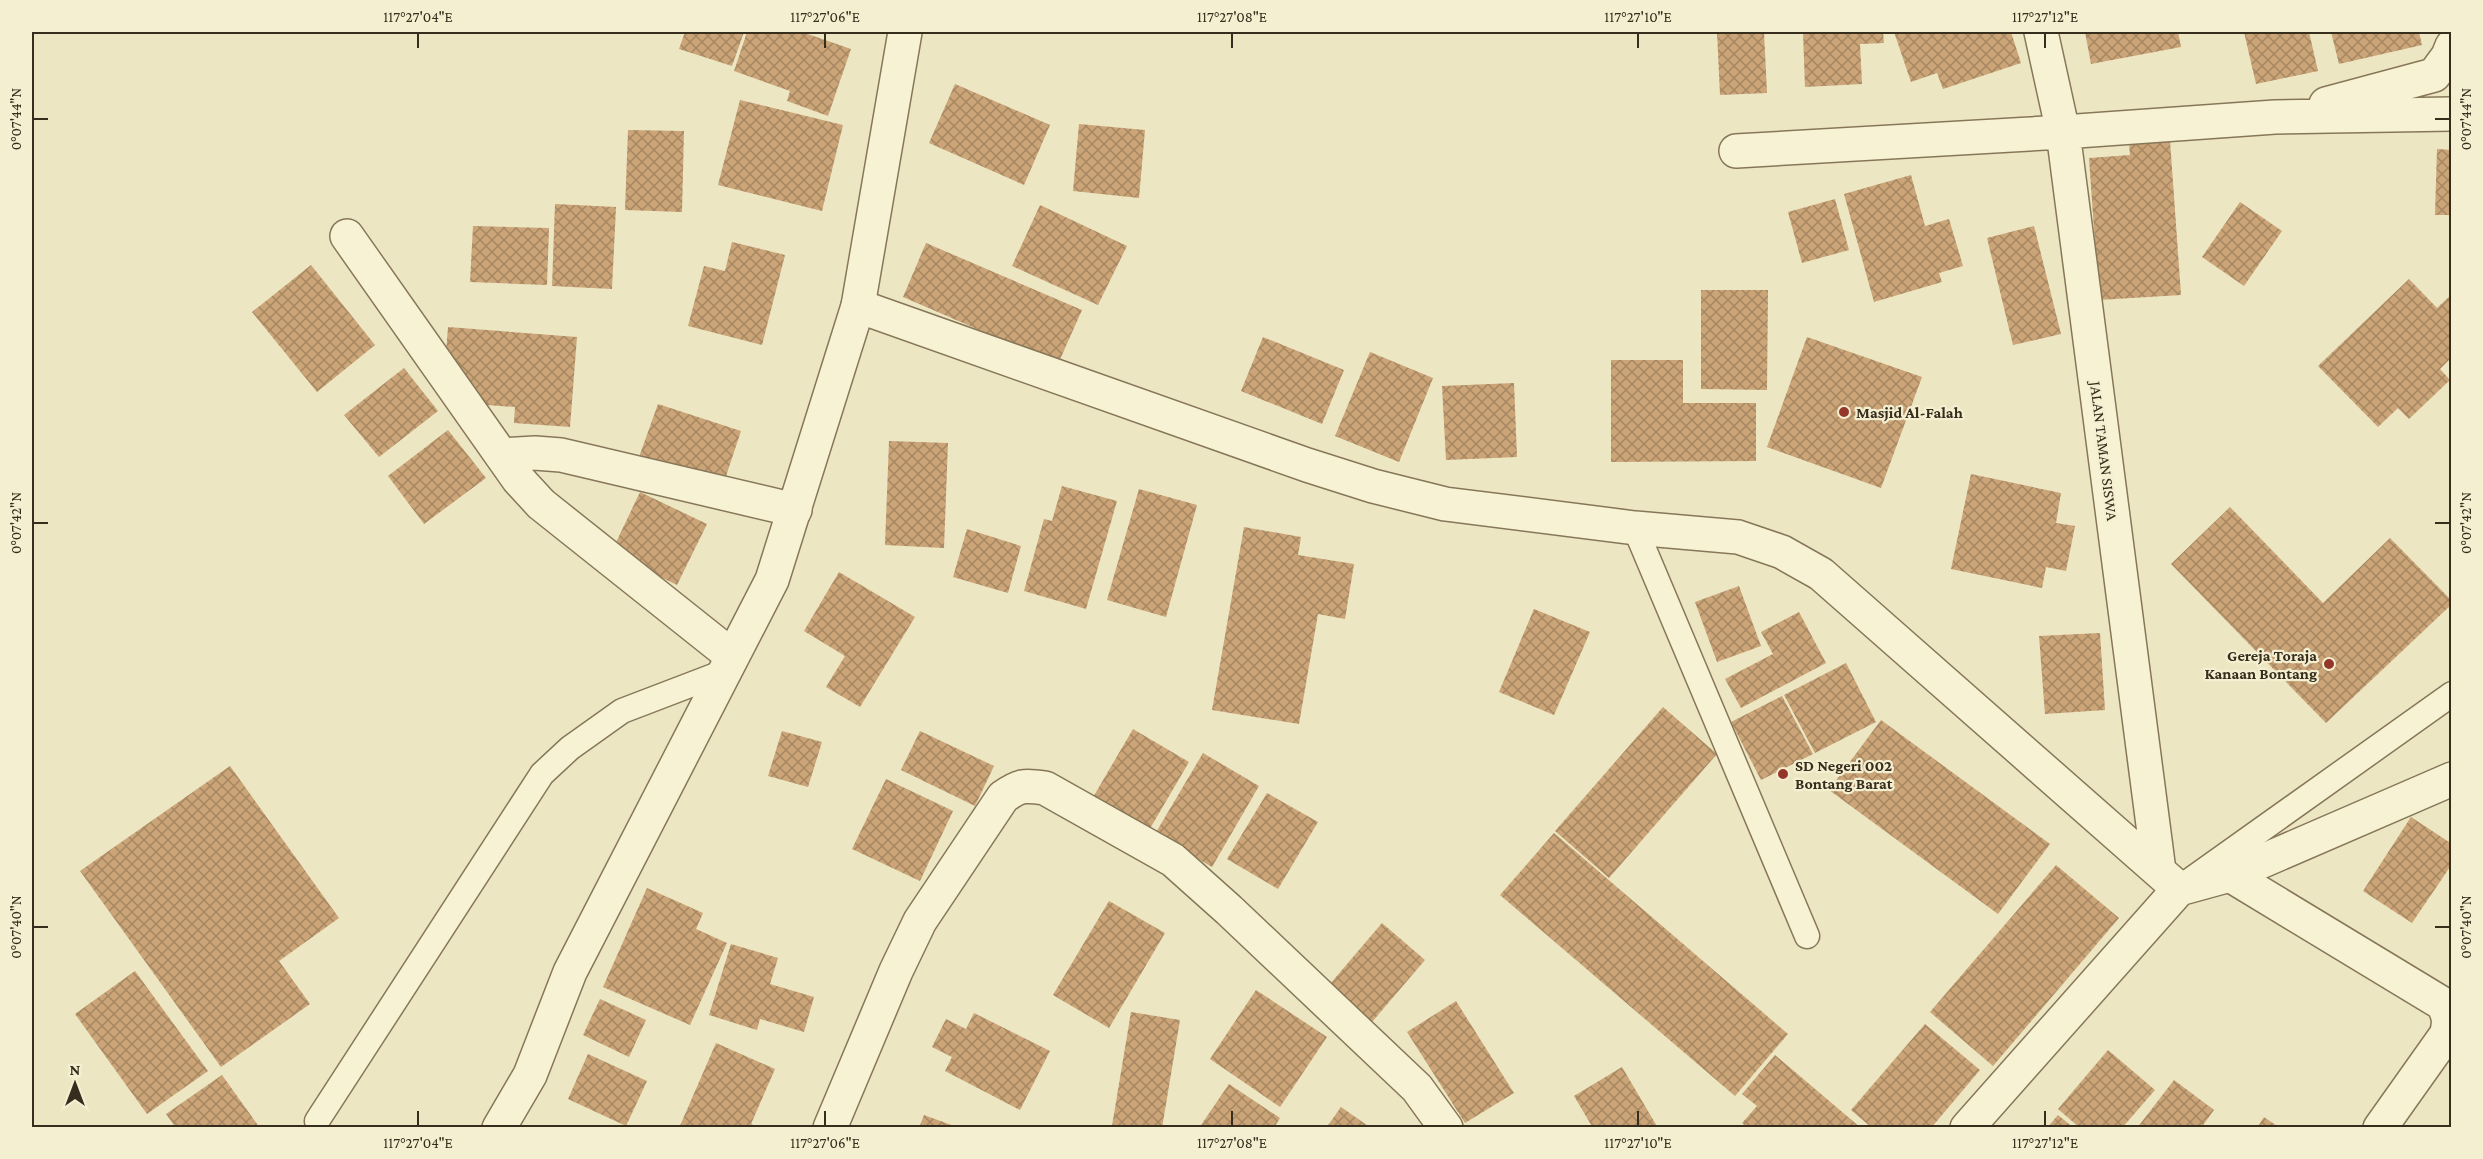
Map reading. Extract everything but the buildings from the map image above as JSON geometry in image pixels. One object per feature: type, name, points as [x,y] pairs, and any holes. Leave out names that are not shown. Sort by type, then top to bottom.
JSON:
[{"type":"street","points":[[498,1128],[530,1075],[570,972],[772,580],[858,306],[905,32]]},
{"type":"street","name":"JALAN TAMAN SISWA","points":[[2041,32],[2063,132],[2169,880]]},
{"type":"street","points":[[2275,117],[2434,75],[2448,56],[2451,46]]},
{"type":"street","points":[[1737,151],[2275,117],[2451,114]]},
{"type":"street","points":[[347,236],[518,479],[541,504],[728,664]]},
{"type":"street","points":[[858,306],[1307,465],[1373,486],[1445,504],[1635,528],[1738,537],[1782,552],[1821,574],[2169,880],[2230,875],[2451,779]]},
{"type":"street","points":[[501,455],[561,454],[795,510]]},
{"type":"street","points":[[830,1128],[896,971],[920,921],[1003,797],[1018,787],[1027,785],[1045,788],[1173,860],[1417,1088],[1446,1128]]},
{"type":"street","points":[[2230,875],[2444,1004],[2449,1015],[2446,1035],[2380,1128]]},
{"type":"street","points":[[1967,1128],[2169,880]]},
{"type":"lane","points":[[1635,528],[1808,936]]},
{"type":"lane","points":[[317,1121],[542,774],[570,748],[622,711],[728,664]]},
{"type":"lane","points":[[2169,880],[2451,694]]},
{"type":"place","name":"Masjid Al-Falah","points":[[1844,412]]},
{"type":"place","name":"Gereja Toraja Kanaan Bontang","points":[[2329,664]]},
{"type":"place","name":"SD Negeri 002 Bontang Barat","points":[[1783,774]]}]
